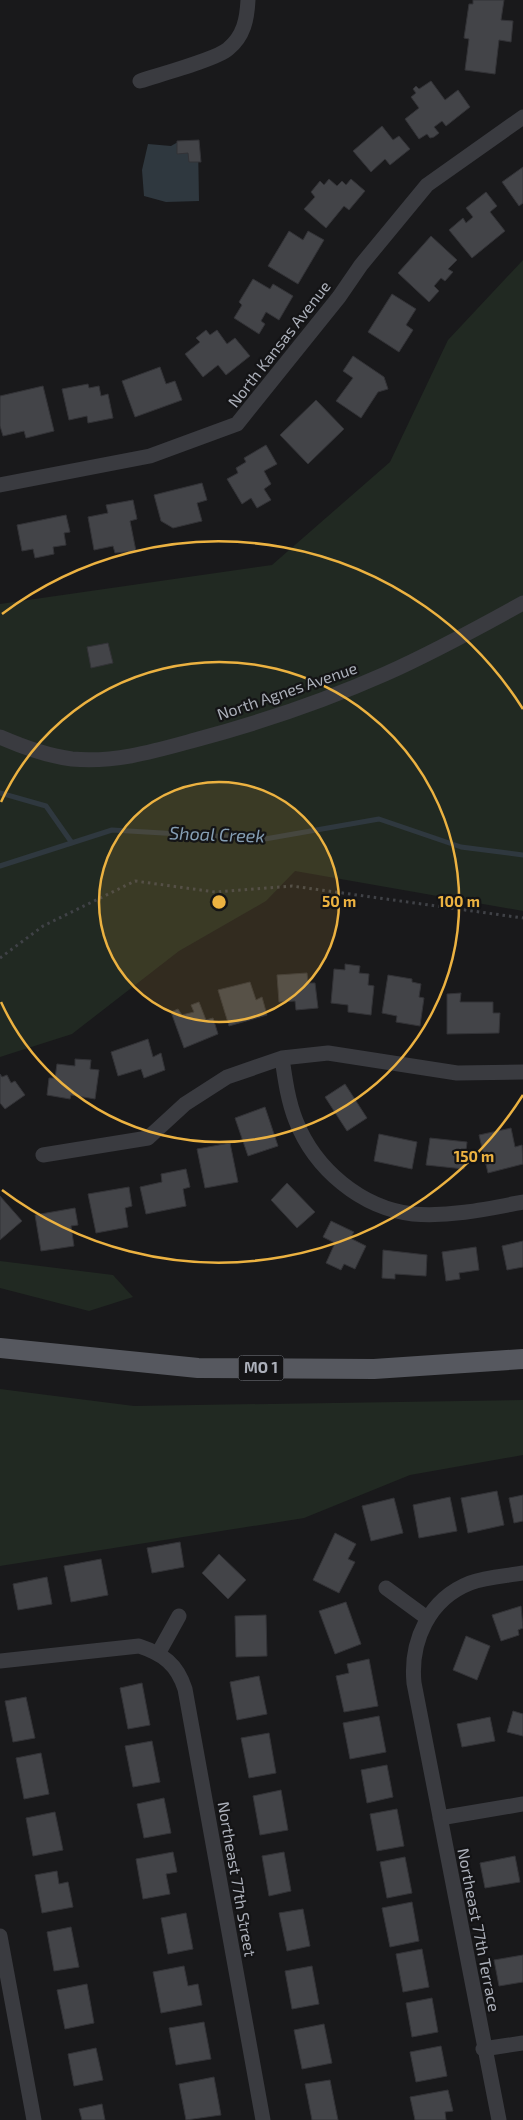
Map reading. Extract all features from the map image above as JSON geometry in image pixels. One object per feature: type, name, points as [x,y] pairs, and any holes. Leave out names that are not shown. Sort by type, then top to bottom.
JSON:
[{"type":"main road","name":"MO 1","points":[[0,1348],[198,1368],[374,1369],[523,1359]]},
{"type":"street","points":[[140,81],[228,50],[242,33],[247,16],[248,0]]},
{"type":"street","name":"North Kansas Avenue","points":[[0,484],[150,456],[237,424],[339,297],[361,265],[415,197],[427,185],[523,117]]},
{"type":"street","name":"North Agnes Avenue","points":[[0,737],[48,755],[72,759],[120,758],[158,750],[269,718],[385,674],[523,603]]},
{"type":"street","points":[[43,1155],[148,1138],[185,1104],[228,1077],[282,1058],[328,1053],[457,1074],[523,1072]]},
{"type":"street","points":[[282,1058],[286,1088],[296,1122],[320,1161],[340,1183],[362,1197],[389,1208],[413,1214],[478,1210],[523,1202]]},
{"type":"street","name":"Northeast 77th Terrace","points":[[499,2120],[483,2049],[412,1672],[414,1649],[427,1618],[434,1609],[460,1588],[471,1582],[523,1573]]},
{"type":"street","points":[[386,1588],[427,1618]]},
{"type":"street","points":[[0,1661],[127,1645],[139,1646],[159,1652],[179,1616]]},
{"type":"street","name":"Northeast 77th Street","points":[[159,1652],[176,1669],[185,1690],[262,2120]]},
{"type":"street","points":[[440,1818],[523,1804]]},
{"type":"street","points":[[0,1936],[34,2120]]},
{"type":"street","points":[[483,2049],[523,2043]]},
{"type":"path","points":[[0,958],[43,926],[135,881],[215,892],[292,886],[523,918]]},
{"type":"shaded area","points":[[178,142],[198,143],[199,201],[166,202],[144,196],[142,170],[148,144],[171,146]]},
{"type":"shaded area","points":[[523,260],[523,911],[295,871],[266,901],[179,951],[72,1034],[0,1057],[0,604],[272,565],[390,462],[448,340]]},
{"type":"shaded area","points":[[0,1261],[113,1275],[133,1297],[89,1311],[0,1288]]},
{"type":"shaded area","points":[[0,1389],[134,1406],[523,1400],[523,1455],[410,1475],[304,1518],[0,1566]]},
{"type":"building","points":[[473,0],[504,0],[501,20],[513,21],[511,42],[499,40],[495,74],[465,70],[469,39],[464,38],[469,4],[473,4]]},
{"type":"building","points":[[431,81],[445,100],[458,90],[470,107],[446,126],[442,121],[434,127],[439,133],[434,137],[430,138],[427,134],[419,139],[405,119],[419,108],[411,97],[416,93],[413,89],[416,86],[419,89]]},
{"type":"building","points":[[382,126],[393,140],[399,136],[410,149],[390,165],[385,159],[371,172],[353,151]]},
{"type":"building","points":[[199,140],[201,162],[189,162],[188,153],[177,154],[177,141]]},
{"type":"building","points":[[523,167],[523,203],[519,206],[502,182]]},
{"type":"building","points":[[329,179],[337,186],[342,181],[346,185],[351,179],[365,191],[349,210],[344,206],[326,228],[304,209],[315,197],[311,192],[320,181],[324,185]]},
{"type":"building","points":[[486,192],[497,206],[490,212],[505,231],[472,258],[449,230],[463,218],[466,223],[473,217],[466,208]]},
{"type":"building","points":[[289,231],[303,240],[308,231],[324,240],[298,284],[268,266]]},
{"type":"building","points":[[431,236],[457,260],[448,269],[453,272],[445,281],[441,278],[434,286],[439,291],[429,302],[398,273]]},
{"type":"building","points":[[253,279],[270,289],[273,284],[293,296],[279,320],[266,312],[261,321],[265,324],[259,334],[234,318],[242,305],[239,302]]},
{"type":"building","points":[[392,294],[416,309],[406,325],[413,330],[399,352],[368,332]]},
{"type":"building","points":[[206,330],[210,335],[217,330],[227,344],[235,338],[250,356],[226,375],[218,365],[203,377],[185,354],[200,342],[196,338]]},
{"type":"building","points":[[353,356],[384,377],[388,389],[378,392],[361,418],[336,401],[353,378],[343,371]]},
{"type":"building","points":[[160,367],[166,384],[175,381],[182,400],[135,417],[122,381]]},
{"type":"building","points":[[88,384],[89,388],[99,386],[101,396],[108,394],[113,418],[88,423],[87,416],[69,420],[62,389]]},
{"type":"building","points":[[43,386],[54,431],[26,438],[24,431],[3,436],[0,426],[0,396]]},
{"type":"building","points":[[316,400],[344,429],[308,464],[280,435]]},
{"type":"building","points":[[266,445],[277,464],[264,471],[271,484],[264,489],[271,500],[257,508],[251,498],[242,504],[227,479],[238,473],[236,468],[246,462],[244,458]]},
{"type":"building","points":[[202,483],[207,500],[197,503],[202,521],[173,528],[161,521],[154,495]]},
{"type":"building","points":[[133,500],[137,519],[130,521],[136,551],[115,553],[113,546],[94,550],[88,517],[108,513],[106,505]]},
{"type":"building","points":[[66,515],[70,532],[64,533],[66,545],[53,547],[54,554],[35,558],[33,549],[22,551],[17,525]]},
{"type":"building","points":[[108,643],[113,663],[91,668],[87,647]]},
{"type":"building","points":[[345,964],[360,966],[359,973],[369,974],[368,985],[374,986],[371,1015],[348,1012],[348,1005],[331,1003],[334,969],[345,970]]},
{"type":"building","points":[[307,973],[308,983],[315,983],[318,1008],[296,1010],[295,1001],[279,1002],[277,975]]},
{"type":"building","points":[[388,975],[412,979],[412,982],[421,984],[419,997],[424,998],[420,1026],[396,1022],[397,1016],[382,1013]]},
{"type":"building","points":[[250,982],[256,1000],[262,997],[267,1015],[229,1026],[218,990]]},
{"type":"building","points":[[461,993],[460,1002],[493,1002],[493,1013],[500,1013],[499,1033],[447,1034],[447,994]]},
{"type":"building","points":[[199,1002],[206,1020],[213,1018],[218,1034],[184,1048],[171,1012],[178,1009],[182,1015],[194,1012],[191,1005]]},
{"type":"building","points":[[148,1039],[153,1057],[161,1053],[165,1070],[144,1078],[141,1069],[118,1076],[111,1052]]},
{"type":"building","points":[[75,1059],[91,1060],[90,1069],[99,1070],[95,1099],[71,1095],[70,1099],[47,1095],[49,1078],[55,1078],[57,1064],[75,1066]]},
{"type":"building","points":[[0,1074],[2,1077],[7,1075],[11,1083],[15,1081],[25,1095],[5,1109],[0,1103]]},
{"type":"building","points":[[345,1084],[367,1118],[347,1131],[325,1097]]},
{"type":"building","points":[[265,1107],[278,1146],[248,1156],[235,1118]]},
{"type":"building","points":[[511,1128],[515,1147],[522,1145],[523,1164],[488,1173],[479,1135]]},
{"type":"building","points":[[379,1134],[417,1142],[412,1169],[374,1161]]},
{"type":"building","points":[[430,1138],[467,1142],[464,1169],[426,1165]]},
{"type":"building","points":[[230,1143],[238,1182],[205,1188],[197,1149]]},
{"type":"building","points":[[186,1169],[190,1187],[183,1189],[186,1206],[146,1214],[140,1187],[162,1182],[161,1174]]},
{"type":"building","points":[[287,1183],[315,1212],[297,1228],[271,1200]]},
{"type":"building","points":[[129,1187],[132,1206],[125,1208],[128,1227],[96,1233],[88,1194]]},
{"type":"building","points":[[0,1196],[22,1221],[0,1240]]},
{"type":"building","points":[[75,1208],[78,1225],[71,1226],[74,1246],[41,1251],[35,1215]]},
{"type":"building","points":[[331,1221],[354,1232],[350,1238],[366,1246],[355,1269],[344,1264],[341,1270],[326,1263],[335,1243],[323,1237]]},
{"type":"building","points":[[523,1241],[523,1267],[507,1270],[502,1246]]},
{"type":"building","points":[[476,1247],[479,1270],[459,1273],[460,1279],[446,1281],[442,1252]]},
{"type":"building","points":[[383,1250],[427,1255],[426,1276],[395,1274],[395,1279],[382,1278]]},
{"type":"building","points":[[497,1491],[504,1525],[468,1533],[461,1498]]},
{"type":"building","points":[[523,1495],[523,1521],[514,1523],[509,1498]]},
{"type":"building","points":[[450,1497],[457,1531],[419,1538],[413,1505]]},
{"type":"building","points":[[394,1498],[403,1533],[371,1541],[362,1506]]},
{"type":"building","points":[[335,1533],[356,1544],[348,1559],[355,1562],[339,1593],[313,1580]]},
{"type":"building","points":[[180,1542],[184,1567],[152,1573],[147,1548]]},
{"type":"building","points":[[219,1554],[246,1580],[228,1599],[202,1573]]},
{"type":"building","points":[[101,1559],[108,1595],[71,1602],[64,1566]]},
{"type":"building","points":[[47,1577],[52,1604],[18,1610],[13,1584]]},
{"type":"building","points":[[346,1602],[361,1644],[335,1654],[319,1611]]},
{"type":"building","points":[[521,1606],[523,1628],[518,1630],[519,1635],[501,1641],[492,1615]]},
{"type":"building","points":[[266,1615],[267,1656],[236,1657],[235,1616]]},
{"type":"building","points":[[466,1636],[490,1646],[477,1680],[453,1670]]},
{"type":"building","points":[[369,1659],[378,1706],[344,1712],[336,1676],[349,1673],[347,1664]]},
{"type":"building","points":[[259,1676],[267,1714],[237,1720],[230,1682]]},
{"type":"building","points":[[142,1683],[150,1725],[128,1729],[120,1688]]},
{"type":"building","points":[[26,1697],[35,1738],[13,1742],[5,1701]]},
{"type":"building","points":[[513,1711],[523,1714],[523,1736],[507,1732]]},
{"type":"building","points":[[379,1716],[386,1752],[350,1759],[343,1723]]},
{"type":"building","points":[[490,1717],[495,1741],[462,1747],[457,1724]]},
{"type":"building","points":[[269,1733],[276,1773],[249,1778],[241,1738]]},
{"type":"building","points":[[152,1741],[160,1782],[133,1787],[125,1746]]},
{"type":"building","points":[[41,1753],[49,1794],[24,1799],[16,1758]]},
{"type":"building","points":[[387,1765],[393,1797],[367,1803],[361,1770]]},
{"type":"building","points":[[281,1790],[288,1830],[260,1835],[253,1796]]},
{"type":"building","points":[[164,1798],[171,1833],[144,1838],[137,1804]]},
{"type":"building","points":[[397,1809],[404,1846],[377,1851],[370,1814]]},
{"type":"building","points":[[55,1812],[63,1850],[33,1856],[26,1818]]},
{"type":"building","points":[[173,1852],[177,1872],[166,1874],[170,1894],[143,1899],[136,1859]]},
{"type":"building","points":[[284,1852],[291,1891],[269,1896],[262,1856]]},
{"type":"building","points":[[515,1856],[520,1882],[485,1888],[480,1863]]},
{"type":"building","points":[[405,1857],[412,1893],[387,1898],[380,1862]]},
{"type":"building","points":[[57,1871],[59,1884],[68,1882],[73,1907],[42,1913],[35,1875]]},
{"type":"building","points":[[412,1902],[419,1941],[390,1947],[382,1908]]},
{"type":"building","points":[[303,1909],[310,1946],[287,1951],[279,1913]]},
{"type":"building","points":[[186,1913],[193,1949],[168,1954],[161,1918]]},
{"type":"building","points":[[71,1927],[79,1967],[54,1971],[47,1932]]},
{"type":"building","points":[[422,1949],[429,1987],[403,1992],[396,1954]]},
{"type":"building","points":[[523,1955],[523,1982],[499,1986],[494,1960]]},
{"type":"building","points":[[184,1966],[188,1986],[198,1984],[202,2005],[161,2013],[153,1972]]},
{"type":"building","points":[[312,1966],[319,2004],[292,2009],[285,1971]]},
{"type":"building","points":[[87,1984],[94,2023],[65,2029],[57,1990]]},
{"type":"building","points":[[432,1998],[438,2032],[412,2037],[406,2003]]},
{"type":"building","points":[[204,2022],[211,2059],[176,2065],[169,2028]]},
{"type":"building","points":[[324,2024],[332,2063],[302,2069],[294,2030]]},
{"type":"building","points":[[441,2046],[447,2076],[416,2082],[410,2052]]},
{"type":"building","points":[[96,2048],[103,2080],[74,2086],[68,2054]]},
{"type":"building","points":[[214,2077],[221,2115],[186,2120],[179,2084]]},
{"type":"building","points":[[330,2080],[338,2120],[312,2120],[305,2084]]},
{"type":"building","points":[[448,2090],[453,2111],[445,2112],[446,2120],[415,2120],[410,2097]]},
{"type":"building","points":[[102,2104],[105,2120],[82,2120],[79,2109]]},
{"type":"waterway","points":[[0,793],[46,806],[72,843]]},
{"type":"waterway","name":"Shoal Creek","points":[[0,866],[112,830],[265,839],[379,819],[461,847],[523,855]]}]
